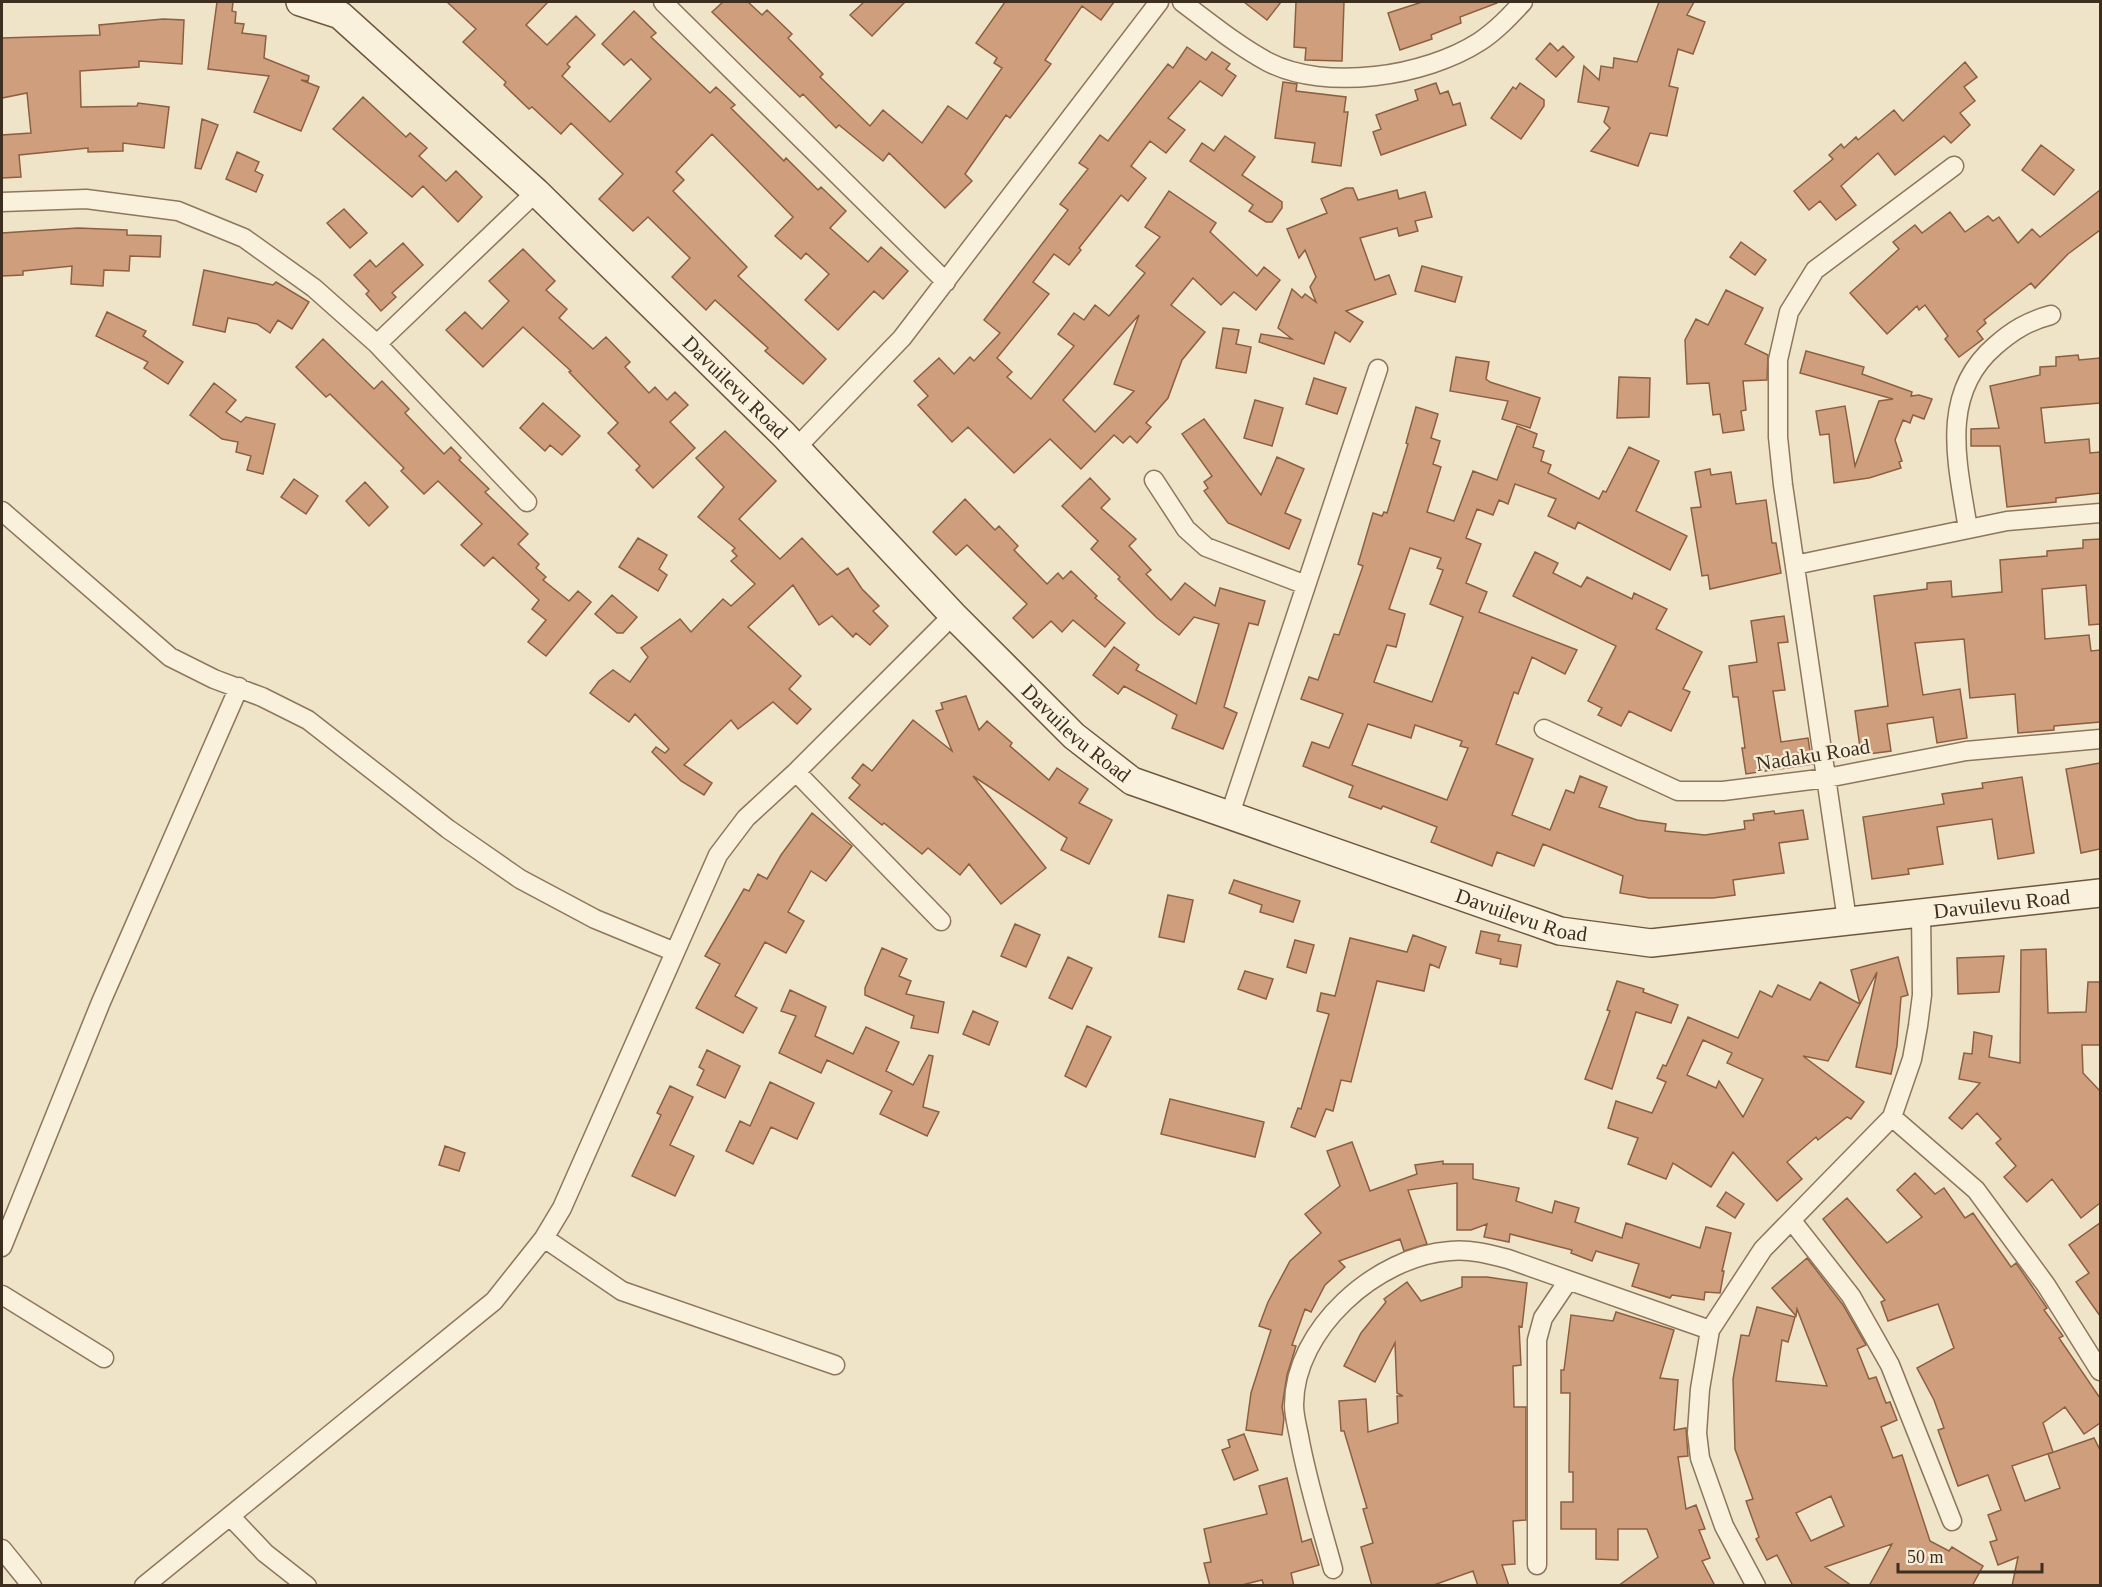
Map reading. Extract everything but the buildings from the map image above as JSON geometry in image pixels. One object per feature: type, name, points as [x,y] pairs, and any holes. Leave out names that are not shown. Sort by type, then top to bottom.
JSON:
[{"type":"street","name":"Davuilevu Road","points":[[300,2],[340,15],[536,192],[796,448],[953,615],[1074,736],[1132,781],[1560,931],[1651,943],[2100,893]]},
{"type":"street","points":[[663,2],[946,282]]},
{"type":"street","points":[[796,448],[902,338],[1159,2]]},
{"type":"street","points":[[1182,2],[1221,32],[1270,63],[1313,76],[1351,78],[1410,70],[1449,57],[1480,42],[1510,17],[1523,2]]},
{"type":"street","points":[[1847,920],[1778,437],[1778,360],[1789,312],[1815,270],[1954,166]]},
{"type":"street","points":[[377,344],[536,192]]},
{"type":"street","points":[[2,202],[86,199],[178,211],[244,238],[314,288],[377,344],[527,502]]},
{"type":"street","points":[[1968,529],[1954,433],[1963,389],[1979,362],[2011,332],[2036,319],[2050,315]]},
{"type":"street","points":[[1230,814],[1378,369]]},
{"type":"street","points":[[1154,480],[1186,529],[1206,547],[1306,585]]},
{"type":"street","points":[[2,512],[170,657],[214,679],[286,707],[326,733],[448,830],[520,879],[595,919],[675,952]]},
{"type":"street","points":[[1795,565],[2007,521],[2100,513]]},
{"type":"street","points":[[144,1586],[494,1301],[544,1238],[562,1208],[718,855],[746,818],[796,772],[953,615]]},
{"type":"street","points":[[2,1247],[101,1002],[238,687]]},
{"type":"street","name":"Nadaku Road","points":[[1544,729],[1678,791],[1723,791],[1827,778],[1966,751],[2100,739]]},
{"type":"street","points":[[796,772],[940,921]]},
{"type":"street","points":[[1756,1586],[1724,1527],[1700,1458],[1697,1433],[1700,1389],[1710,1330],[1751,1265],[1892,1117],[1912,1059],[1918,1026],[1922,995],[1922,913]]},
{"type":"street","points":[[1892,1117],[1976,1190],[2046,1285],[2100,1371]]},
{"type":"street","points":[[1792,1221],[1851,1296],[1884,1354],[1952,1521]]},
{"type":"street","points":[[544,1238],[622,1291],[835,1365]]},
{"type":"street","points":[[1333,1569],[1302,1454],[1294,1405],[1299,1367],[1317,1333],[1355,1290],[1387,1270],[1440,1252],[1476,1251],[1508,1259],[1710,1330]]},
{"type":"street","points":[[1538,1565],[1537,1340],[1544,1317],[1568,1281]]},
{"type":"street","points":[[2,1295],[104,1359]]},
{"type":"street","points":[[230,1516],[265,1553],[308,1586]]},
{"type":"street","points":[[2,1549],[32,1586]]}]
